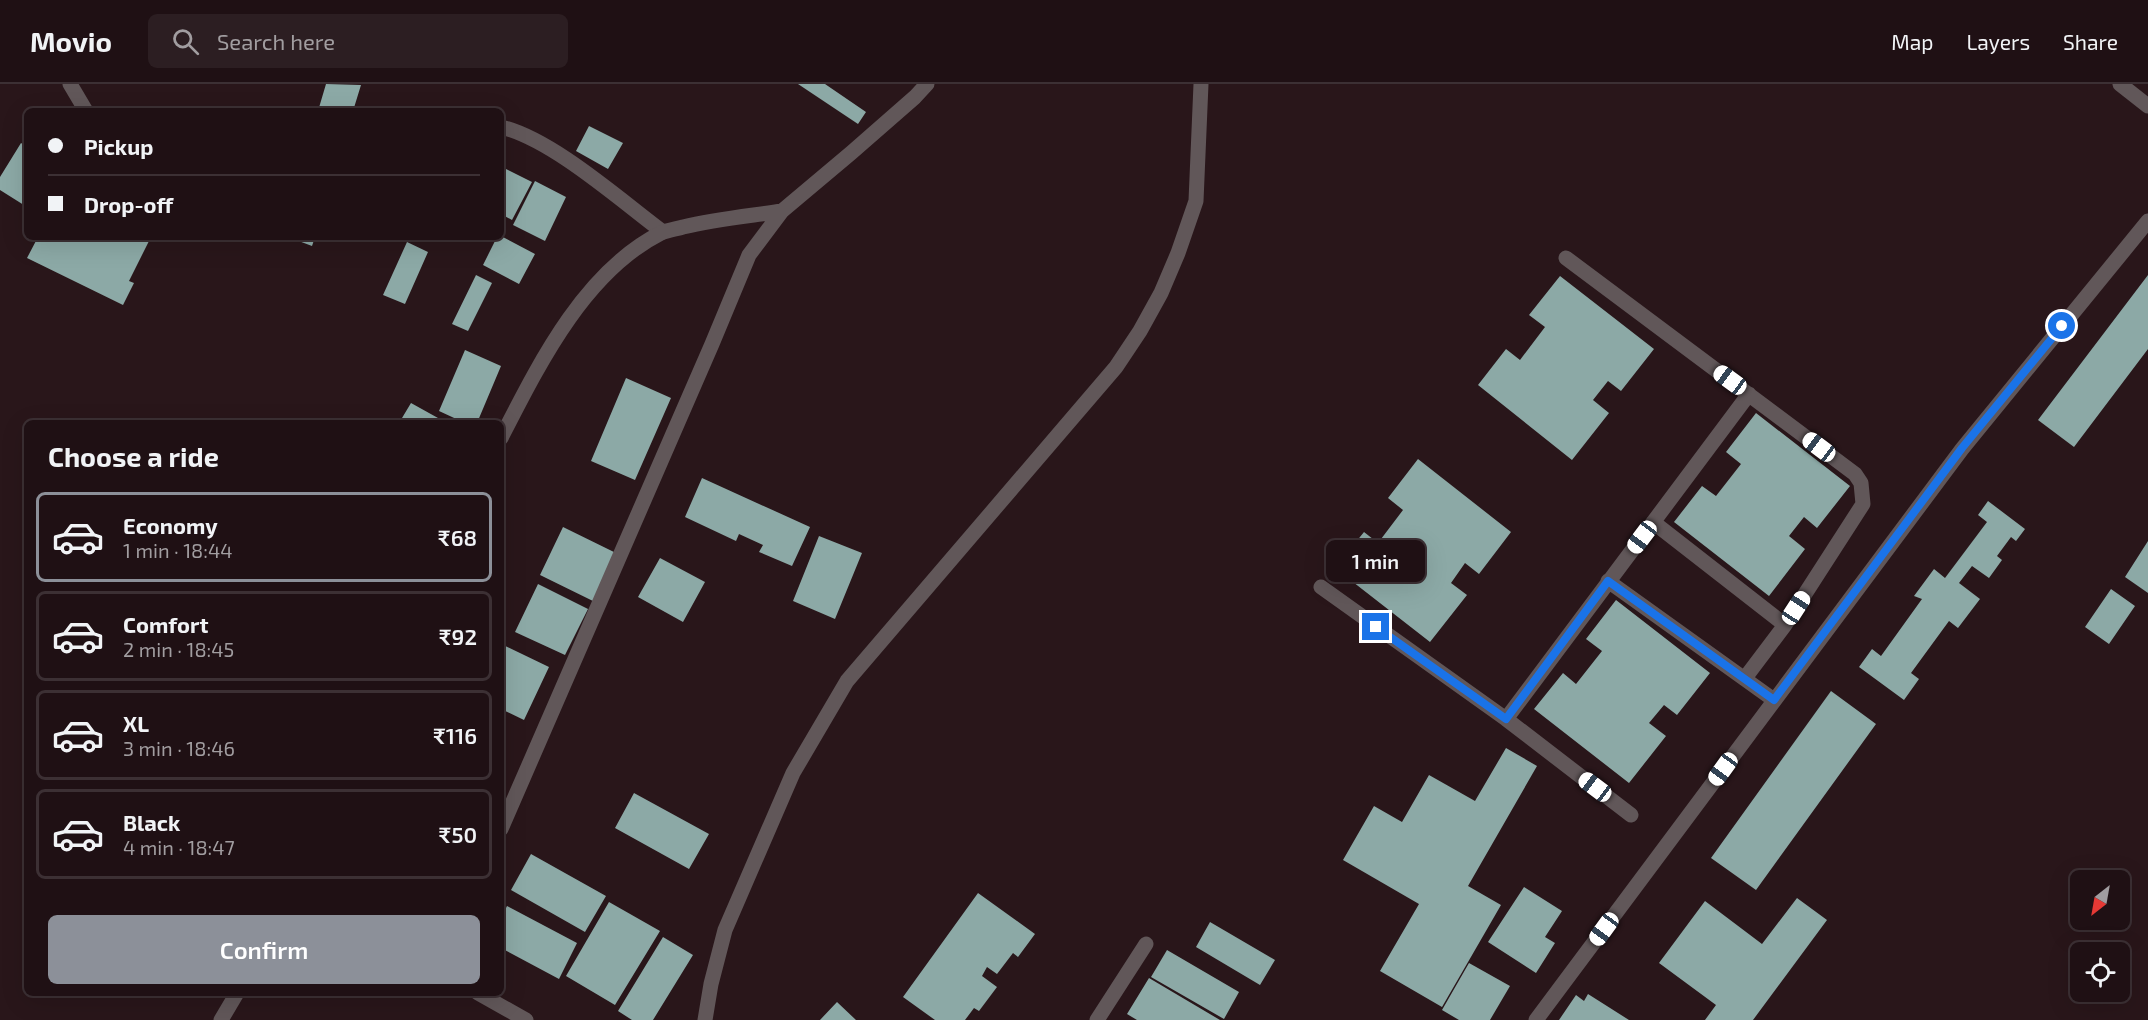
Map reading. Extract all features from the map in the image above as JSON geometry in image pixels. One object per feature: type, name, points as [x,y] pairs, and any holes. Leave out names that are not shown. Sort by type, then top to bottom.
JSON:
[{"type":"street","points":[[70,84],[84,108]]},
{"type":"street","points":[[504,822],[712,344],[748,255],[782,211],[852,153],[927,84]]},
{"type":"street","points":[[705,1020],[711,984],[725,930],[793,772],[847,681],[1116,367],[1161,293],[1196,201],[1201,84]]},
{"type":"street","points":[[2120,84],[2148,106]]},
{"type":"street","points":[[504,128],[540,144],[577,167],[663,232]]},
{"type":"street","points":[[504,432],[545,356],[590,291],[621,261],[663,232],[703,222],[782,211]]},
{"type":"street","points":[[1536,1020],[1962,448],[2148,221]]},
{"type":"street","points":[[1566,258],[1855,474],[1861,483],[1863,504],[1785,625],[1745,678]]},
{"type":"street","points":[[1506,719],[1749,394]]},
{"type":"street","points":[[1653,522],[1785,625]]},
{"type":"street","points":[[1608,581],[1774,700]]},
{"type":"street","points":[[1321,587],[1506,719],[1631,814]]},
{"type":"street","points":[[1097,1020],[1146,944]]},
{"type":"street","points":[[221,1020],[235,996]]},
{"type":"street","points":[[483,996],[526,1020]]},
{"type":"building","points":[[326,84],[361,85],[354,108],[319,108]]},
{"type":"building","points":[[798,84],[825,84],[866,112],[858,124]]},
{"type":"building","points":[[589,126],[623,143],[608,169],[576,151]]},
{"type":"building","points":[[21,143],[24,145],[24,205],[0,190],[0,177]]},
{"type":"building","points":[[506,169],[532,182],[512,220],[504,216],[504,173]]},
{"type":"building","points":[[535,181],[566,197],[545,241],[513,225]]},
{"type":"building","points":[[504,238],[535,254],[519,284],[483,265],[496,240],[504,240]]},
{"type":"building","points":[[36,240],[150,240],[129,281],[134,283],[123,305],[27,258]]},
{"type":"building","points":[[296,240],[314,240],[312,246]]},
{"type":"building","points":[[407,242],[428,252],[405,304],[383,295]]},
{"type":"building","points":[[476,275],[492,283],[468,331],[452,324]]},
{"type":"building","points":[[2148,275],[2148,349],[2074,447],[2038,420]]},
{"type":"building","points":[[1560,276],[1654,349],[1621,391],[1608,381],[1593,400],[1609,413],[1572,460],[1478,385],[1506,349],[1520,360],[1545,327],[1529,315]]},
{"type":"building","points":[[465,350],[501,366],[478,420],[458,420],[439,411]]},
{"type":"building","points":[[626,378],[671,398],[635,480],[591,461]]},
{"type":"building","points":[[411,403],[442,420],[401,420]]},
{"type":"building","points":[[1756,413],[1850,486],[1817,528],[1804,517],[1789,536],[1805,549],[1769,596],[1674,522],[1702,486],[1716,496],[1741,464],[1726,452]]},
{"type":"building","points":[[1418,459],[1511,532],[1479,574],[1465,563],[1451,583],[1467,595],[1430,642],[1335,568],[1364,532],[1378,543],[1403,510],[1388,498]]},
{"type":"building","points":[[702,478],[810,527],[792,566],[759,552],[763,545],[739,534],[736,541],[685,517]]},
{"type":"building","points":[[1988,501],[2025,529],[2016,541],[2011,537],[1997,556],[2002,560],[1989,578],[1972,566],[1959,583],[1980,599],[1958,628],[1949,621],[1911,673],[1919,679],[1904,700],[1859,667],[1872,649],[1881,656],[1922,599],[1914,596],[1934,569],[1945,578],[1987,522],[1978,515]]},
{"type":"building","points":[[563,527],[618,554],[595,602],[540,575]]},
{"type":"building","points":[[819,536],[862,553],[835,619],[793,601]]},
{"type":"building","points":[[2148,541],[2148,593],[2125,577]]},
{"type":"building","points":[[660,558],[705,582],[683,622],[638,597]]},
{"type":"building","points":[[538,584],[588,609],[565,655],[515,632]]},
{"type":"building","points":[[2111,589],[2135,606],[2109,644],[2085,627]]},
{"type":"building","points":[[1616,600],[1710,673],[1677,715],[1664,705],[1649,723],[1666,736],[1629,783],[1534,709],[1563,673],[1576,684],[1602,651],[1586,639]]},
{"type":"building","points":[[504,645],[549,667],[524,720],[504,710]]},
{"type":"building","points":[[1831,691],[1876,724],[1756,890],[1711,858]]},
{"type":"building","points":[[1506,748],[1537,766],[1468,886],[1501,905],[1442,1007],[1380,971],[1419,904],[1343,860],[1374,806],[1402,822],[1429,775],[1475,801]]},
{"type":"building","points":[[634,793],[709,834],[689,869],[615,828]]},
{"type":"building","points":[[531,854],[606,896],[585,932],[511,890]]},
{"type":"building","points":[[1524,887],[1562,911],[1545,937],[1555,943],[1536,973],[1488,942]]},
{"type":"building","points":[[978,893],[1035,934],[1018,957],[1013,953],[997,974],[987,967],[982,976],[997,987],[979,1011],[974,1008],[965,1020],[935,1020],[903,997]]},
{"type":"building","points":[[1797,898],[1827,920],[1753,1020],[1705,1020],[1716,1005],[1659,963],[1705,901],[1762,944]]},
{"type":"building","points":[[609,902],[660,931],[615,1005],[566,976]]},
{"type":"building","points":[[507,906],[577,943],[559,979],[504,950],[504,912]]},
{"type":"building","points":[[1210,922],[1275,960],[1260,985],[1196,947]]},
{"type":"building","points":[[663,937],[693,955],[653,1020],[632,1020],[618,1011]]},
{"type":"building","points":[[1167,950],[1239,992],[1224,1019],[1151,977]]},
{"type":"building","points":[[1469,963],[1510,986],[1490,1020],[1459,1020],[1442,1010]]},
{"type":"building","points":[[1149,978],[1220,1020],[1137,1020],[1127,1014]]},
{"type":"building","points":[[1588,994],[1629,1020],[1559,1020],[1576,995],[1584,1001]]},
{"type":"building","points":[[837,1002],[856,1020],[820,1020]]},
{"type":"route","points":[[1376,627],[1506,719],[1608,581],[1774,700],[1962,448],[2062,326]]}]
